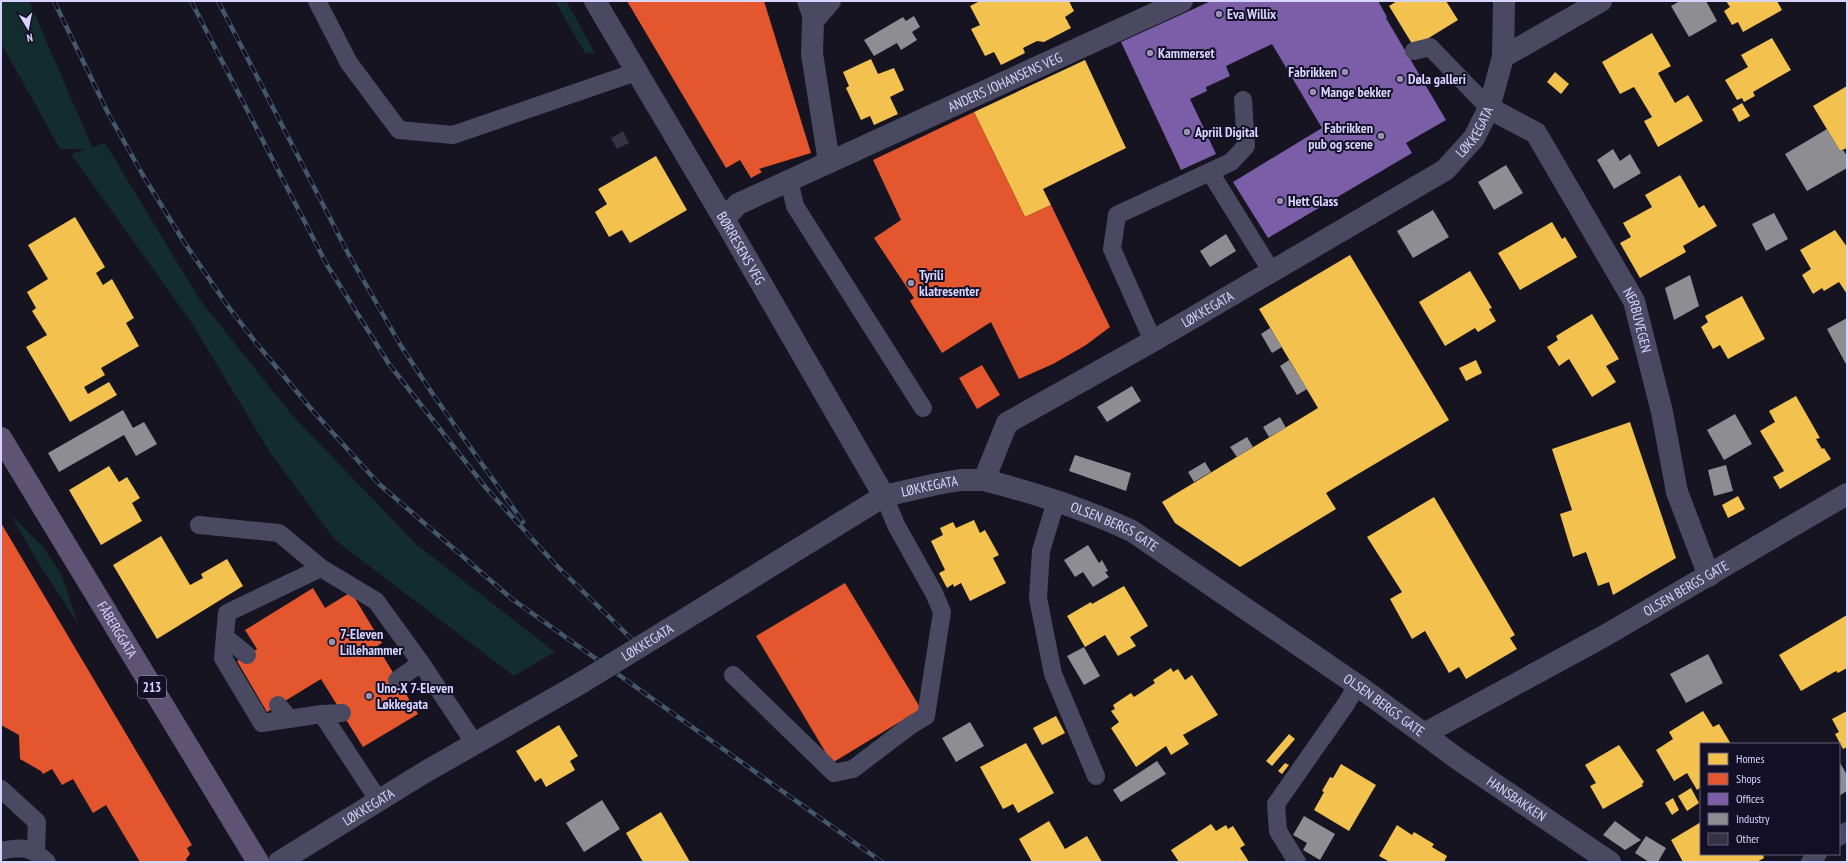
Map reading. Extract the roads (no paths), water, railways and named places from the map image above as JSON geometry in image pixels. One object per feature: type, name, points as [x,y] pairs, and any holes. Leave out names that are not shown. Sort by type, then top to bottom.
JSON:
[{"type":"main road","name":"FÅBERGGATA","points":[[1,438],[258,862]]},
{"type":"street","name":"BØRRESENS VEG","points":[[595,1],[724,219],[884,496]]},
{"type":"street","points":[[829,162],[812,54],[813,21],[830,1]]},
{"type":"street","name":"ANDERS JOHANSENS VEG","points":[[724,219],[738,204],[1182,1]]},
{"type":"street","name":"LØKKEGATA","points":[[280,862],[475,744],[582,683],[884,496],[960,480],[984,480],[1007,423],[1153,341],[1444,170],[1474,138],[1489,108],[1503,57],[1504,1]]},
{"type":"street","points":[[1503,57],[1601,1]]},
{"type":"street","name":"NERBUVEGEN","points":[[1489,108],[1536,133],[1634,301],[1662,412],[1678,492],[1709,576]]},
{"type":"street","name":"OLSEN BERGS GATE","points":[[984,480],[1099,515],[1132,531],[1357,685],[1424,734],[1606,635],[1847,494]]},
{"type":"street","name":"HANSBAKKEN","points":[[1424,734],[1459,760],[1610,862]]},
{"type":"lane","points":[[317,1],[349,63],[399,130],[453,135],[636,72]]},
{"type":"lane","points":[[806,1],[813,21]]},
{"type":"lane","points":[[1414,51],[1430,47],[1489,108]]},
{"type":"lane","points":[[1153,341],[1112,249],[1117,215],[1231,162],[1246,146],[1243,100]]},
{"type":"lane","points":[[1210,172],[1272,272]]},
{"type":"lane","points":[[789,180],[795,206],[923,408]]},
{"type":"lane","points":[[733,675],[834,773],[854,769],[926,716],[942,612],[934,593],[896,525],[884,496]]},
{"type":"lane","points":[[1056,501],[1041,551],[1038,598],[1053,674],[1096,776]]},
{"type":"lane","points":[[199,525],[279,533],[321,568],[376,601],[421,663],[475,744]]},
{"type":"lane","points":[[321,568],[227,613],[223,658],[262,723],[322,714],[342,713]]},
{"type":"lane","points":[[225,637],[247,655]]},
{"type":"lane","points":[[397,680],[421,663]]},
{"type":"lane","points":[[1297,862],[1293,858],[1278,831],[1276,804],[1346,704],[1357,685]]},
{"type":"lane","points":[[278,705],[290,719]]},
{"type":"lane","points":[[322,714],[379,801]]},
{"type":"lane","points":[[1,790],[37,822],[42,857]]},
{"type":"lane","points":[[1,850],[18,847],[42,857]]},
{"type":"railway","points":[[54,1],[108,113],[144,177],[184,242],[227,305],[257,344],[313,411],[379,484],[512,599],[882,862]]},
{"type":"railway","points":[[191,1],[327,265],[389,364],[486,488],[555,564],[646,653]]},
{"type":"railway","points":[[218,1],[349,255],[401,346],[432,393],[523,522]]},
{"type":"place","name":"Eva Willix","points":[[1219,14]]},
{"type":"place","name":"Kammerset","points":[[1150,53]]},
{"type":"place","name":"Fabrikken","points":[[1345,72]]},
{"type":"place","name":"Døla galleri","points":[[1400,79]]},
{"type":"place","name":"Mange bekker","points":[[1313,92]]},
{"type":"place","name":"Apriil Digital","points":[[1187,132]]},
{"type":"place","name":"Fabrikken pub og scene","points":[[1381,136]]},
{"type":"place","name":"Hett Glass","points":[[1280,201]]},
{"type":"place","name":"Tyrili klatresenter","points":[[911,283]]},
{"type":"place","name":"7-Eleven Lillehammer","points":[[332,642]]},
{"type":"place","name":"Uno-X 7-Eleven Løkkegata","points":[[369,696]]}]
